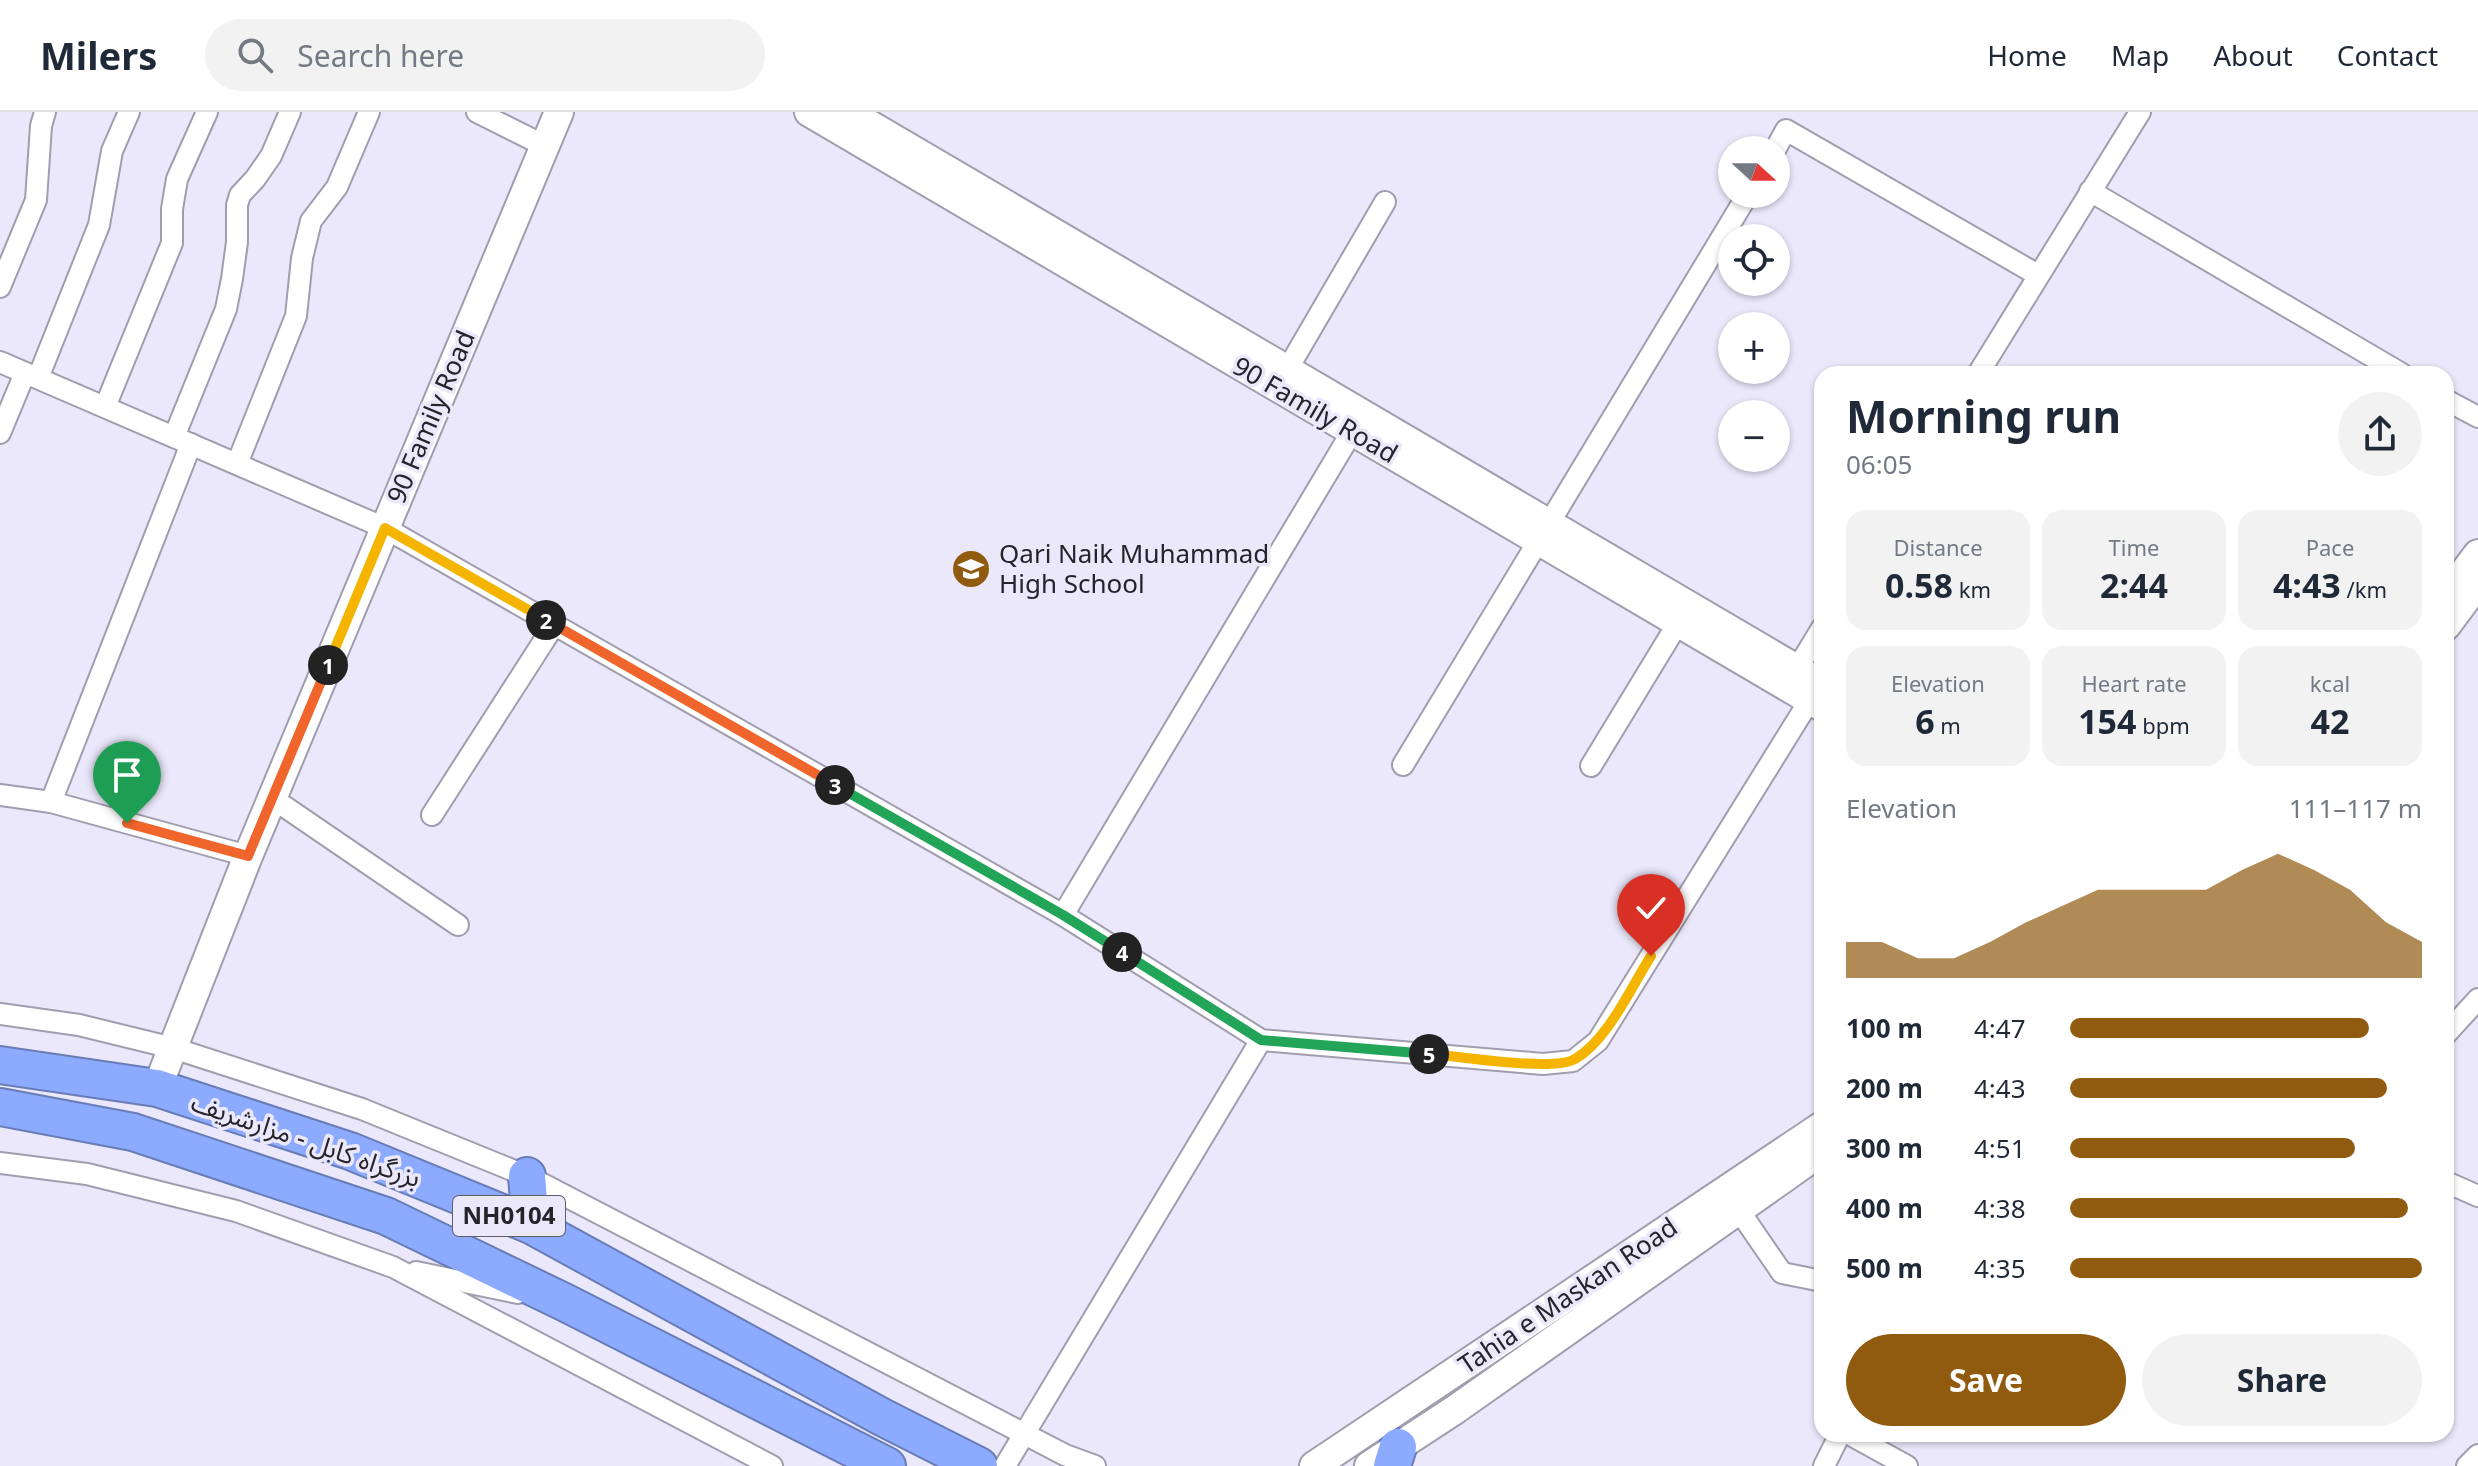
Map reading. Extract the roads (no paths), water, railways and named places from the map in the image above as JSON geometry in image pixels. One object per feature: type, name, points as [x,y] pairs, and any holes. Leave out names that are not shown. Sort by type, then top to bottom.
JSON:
[{"type":"highway","name":"بزرگراه کابل - مزارشریف","points":[[0,1065],[157,1088],[350,1151],[531,1225],[882,1417],[979,1466]]},
{"type":"highway","name":"بزرگراه کابل - مزارشریف","points":[[0,1107],[133,1132],[386,1216],[564,1302],[887,1466]]},
{"type":"highway","points":[[527,1176],[531,1225]]},
{"type":"street","points":[[0,287],[36,200],[41,126],[45,112]]},
{"type":"street","points":[[0,433],[32,375],[99,225],[112,151],[129,112]]},
{"type":"street","points":[[105,407],[172,243],[172,209],[177,179],[207,112]]},
{"type":"street","points":[[51,802],[226,309],[240,195],[271,156],[290,112]]},
{"type":"street","points":[[237,464],[296,316],[302,258],[311,221],[337,187],[369,112]]},
{"type":"street","points":[[477,112],[545,146]]},
{"type":"street","name":"90 Family Road","points":[[157,1088],[248,856],[559,112]]},
{"type":"street","name":"90 Family Road","points":[[809,112],[1358,422],[1543,534],[1814,689]]},
{"type":"street","name":"90 Family Road","points":[[848,112],[1287,370],[1358,422]]},
{"type":"street","points":[[1983,366],[2140,112]]},
{"type":"street","points":[[1783,136],[1786,130],[2038,275]]},
{"type":"street","points":[[2090,191],[2388,366]]},
{"type":"street","points":[[1287,370],[1385,202]]},
{"type":"street","points":[[1403,765],[1740,208]]},
{"type":"street","points":[[0,362],[385,528],[1063,915],[1261,1040],[1543,1064],[1573,1061],[1598,1041],[1814,689]]},
{"type":"street","points":[[2454,404],[2478,417]]},
{"type":"street","points":[[1063,915],[1358,422]]},
{"type":"street","name":"90 Family Road","points":[[1543,534],[1678,623],[1814,689]]},
{"type":"street","points":[[2454,585],[2478,554]]},
{"type":"street","points":[[2454,615],[2478,583]]},
{"type":"street","points":[[1591,766],[1678,623]]},
{"type":"street","points":[[432,815],[554,625]]},
{"type":"street","points":[[0,795],[51,802],[248,856]]},
{"type":"street","points":[[272,798],[458,925]]},
{"type":"street","points":[[2454,1025],[2478,999]]},
{"type":"street","points":[[0,1014],[79,1025],[173,1048],[362,1109],[527,1176],[1065,1455],[1095,1466]]},
{"type":"street","points":[[1005,1466],[1261,1040]]},
{"type":"street","name":"Tahia e Maskan Road","points":[[1314,1466],[1814,1131]]},
{"type":"street","name":"Tahia e Maskan Road","points":[[1386,1460],[1814,1157]]},
{"type":"street","points":[[0,1163],[87,1174],[236,1211],[393,1267],[564,1302]]},
{"type":"street","points":[[2454,1186],[2478,1196]]},
{"type":"street","points":[[1738,1209],[1782,1273],[1814,1279]]},
{"type":"street","points":[[393,1267],[772,1466]]},
{"type":"street","points":[[1824,1466],[1836,1442]]},
{"type":"street","points":[[1864,1442],[1907,1466]]},
{"type":"street","points":[[2467,1466],[2478,1455]]},
{"type":"place","name":"Qari Naik Muhammad High School","points":[[971,569]]}]
